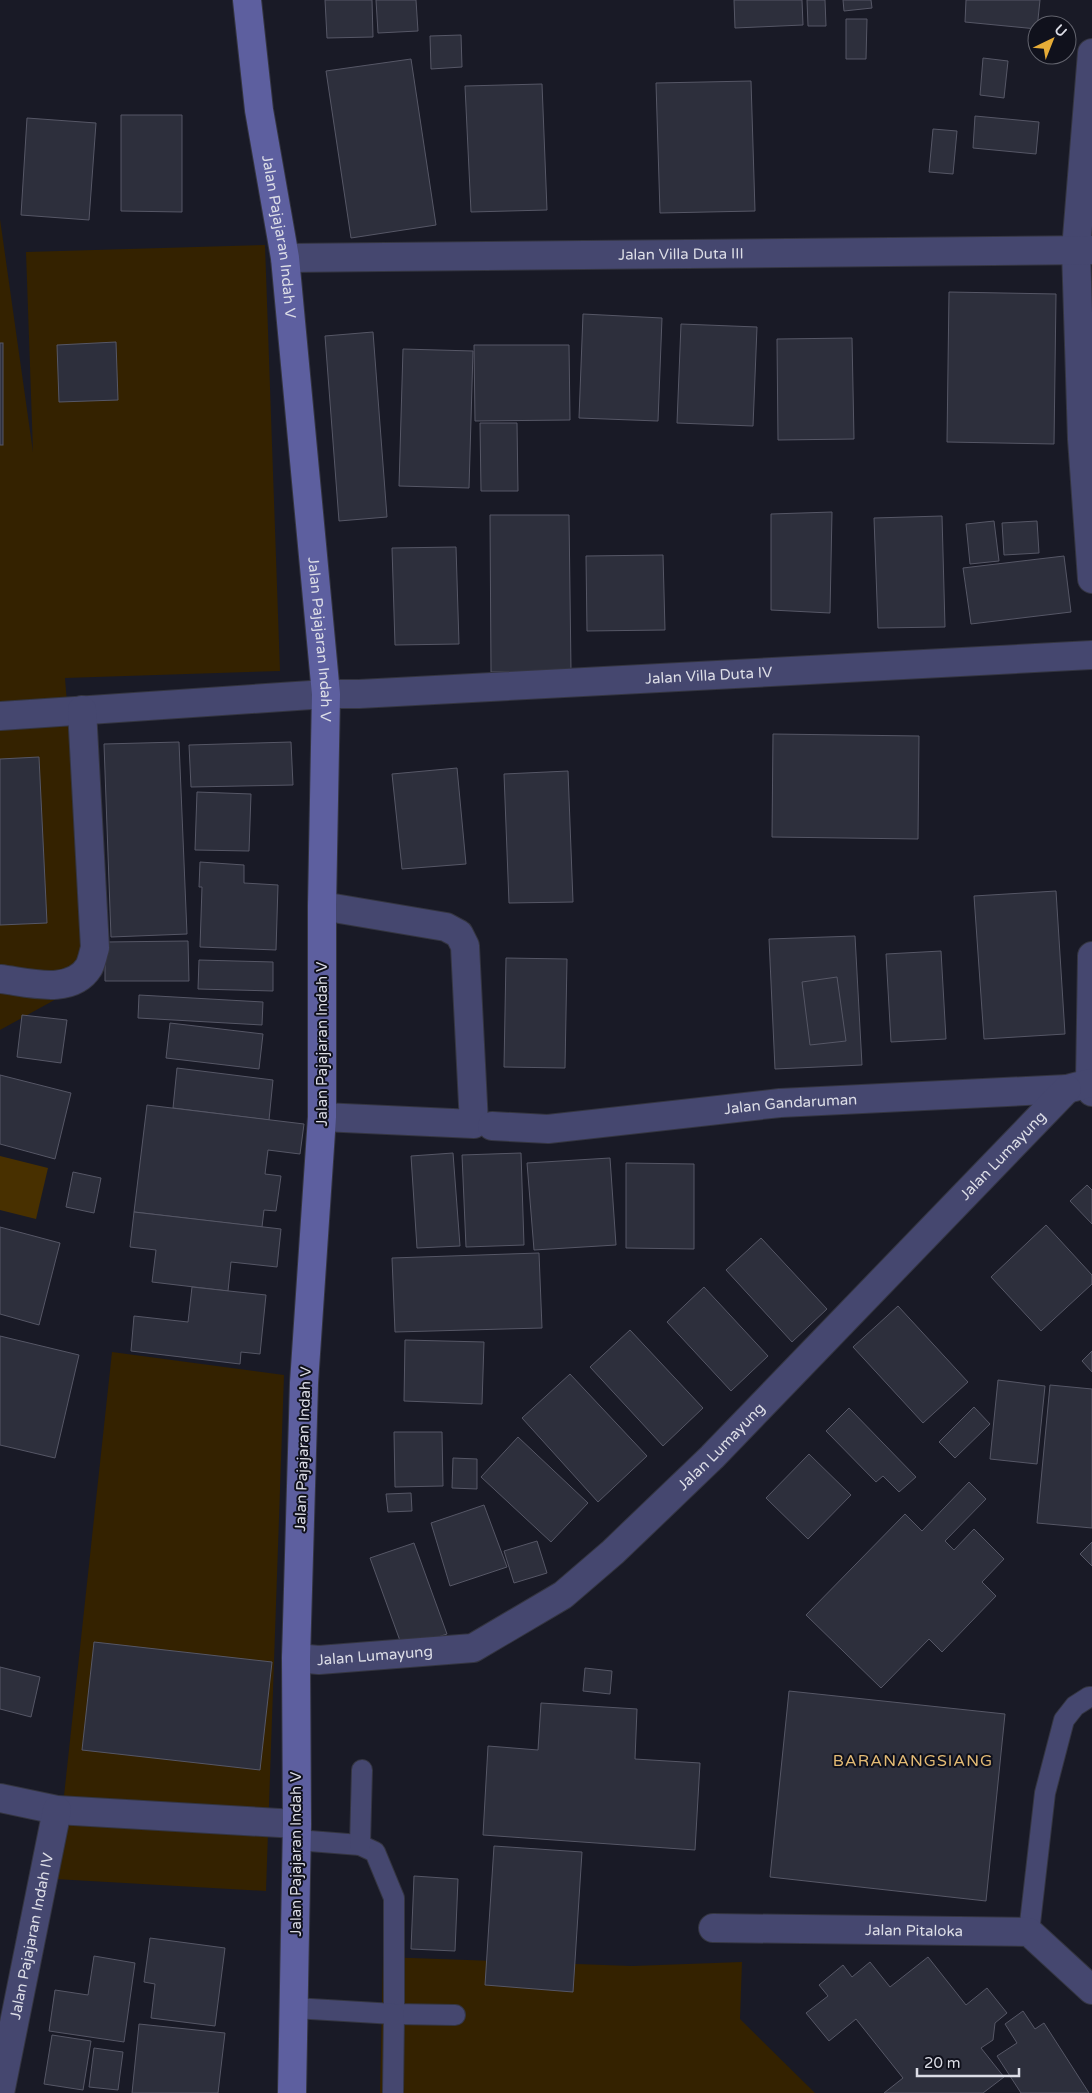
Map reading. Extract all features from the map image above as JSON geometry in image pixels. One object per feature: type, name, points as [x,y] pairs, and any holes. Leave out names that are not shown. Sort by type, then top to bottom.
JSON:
[{"type":"street","name":"Jalan Pajajaran Indah V","points":[[247,0],[259,110],[285,258],[326,694],[322,906],[322,1117],[304,1383],[296,1658],[297,1832],[292,2093]]},
{"type":"street","points":[[1092,53],[1084,250],[1082,439],[1092,579]]},
{"type":"street","name":"Jalan Villa Duta III","points":[[285,258],[1084,250]]},
{"type":"street","name":"Jalan Villa Duta IV","points":[[0,716],[326,694],[359,694],[1092,655]]},
{"type":"street","points":[[0,979],[56,985],[74,980],[88,967],[95,948],[82,710]]},
{"type":"street","points":[[322,906],[446,927],[459,934],[465,946],[483,1125]]},
{"type":"street","points":[[1083,1088],[1092,956]]},
{"type":"street","name":"Jalan Gandaruman","points":[[322,1117],[548,1129],[780,1104],[1083,1088]]},
{"type":"street","name":"Jalan Lumayung","points":[[296,1658],[319,1660],[473,1648],[563,1595],[613,1552],[712,1457],[1083,1088]]},
{"type":"street","points":[[0,1798],[57,1810],[297,1832]]},
{"type":"street","name":"Jalan Pajajaran Indah IV","points":[[0,2093],[57,1810]]},
{"type":"street","name":"Jalan Pitaloka","points":[[713,1928],[1029,1932]]},
{"type":"street","points":[[1029,1932],[1092,1990]]},
{"type":"lane","points":[[1029,1932],[1045,1793],[1064,1720],[1075,1706],[1092,1697]]},
{"type":"lane","points":[[360,1845],[362,1770]]},
{"type":"lane","points":[[297,1832],[331,1842],[360,1845],[375,1852],[394,1898],[393,2093]]},
{"type":"lane","points":[[294,2008],[394,2014],[456,2015]]},
{"type":"shaded area","points":[[0,219],[33,452],[26,252],[265,245],[280,671],[65,678],[89,981],[0,1030]]},
{"type":"shaded area","points":[[0,1156],[48,1168],[36,1219],[0,1210]]},
{"type":"shaded area","points":[[112,1352],[284,1375],[266,1891],[55,1879]]},
{"type":"shaded area","points":[[383,1957],[632,1966],[742,1962],[740,2019],[815,2093],[380,2093]]},
{"type":"building","points":[[325,0],[372,0],[373,37],[327,38]]},
{"type":"building","points":[[376,0],[416,0],[418,31],[378,33]]},
{"type":"building","points":[[734,0],[802,0],[803,25],[735,28]]},
{"type":"building","points":[[807,0],[825,0],[826,26],[808,26]]},
{"type":"building","points":[[843,0],[871,0],[872,8],[844,11]]},
{"type":"building","points":[[966,0],[1040,0],[1038,15],[1027,15],[1027,28],[965,22]]},
{"type":"building","points":[[846,19],[867,19],[866,59],[846,59]]},
{"type":"building","points":[[461,35],[462,67],[431,69],[430,36]]},
{"type":"building","points":[[983,58],[1008,61],[1004,98],[980,95]]},
{"type":"building","points":[[411,59],[436,225],[351,238],[326,71]]},
{"type":"building","points":[[751,81],[755,211],[660,213],[656,83]]},
{"type":"building","points":[[542,84],[547,210],[471,212],[465,86]]},
{"type":"building","points":[[121,115],[182,115],[182,212],[121,211]]},
{"type":"building","points":[[975,116],[1039,122],[1036,154],[973,148]]},
{"type":"building","points":[[27,118],[96,123],[89,220],[21,215]]},
{"type":"building","points":[[933,129],[957,131],[953,174],[929,172]]},
{"type":"building","points":[[949,292],[1056,294],[1054,444],[947,442]]},
{"type":"building","points":[[583,314],[662,318],[658,421],[579,418]]},
{"type":"building","points":[[681,324],[757,327],[753,426],[677,423]]},
{"type":"building","points":[[373,332],[387,517],[339,521],[325,336]]},
{"type":"building","points":[[852,338],[854,439],[778,440],[777,339]]},
{"type":"building","points":[[116,342],[118,400],[59,402],[57,345]]},
{"type":"building","points":[[0,343],[3,343],[3,445],[0,445]]},
{"type":"building","points":[[474,345],[569,345],[570,420],[475,421]]},
{"type":"building","points":[[403,349],[473,351],[469,488],[399,486]]},
{"type":"building","points":[[480,423],[517,423],[518,491],[481,491]]},
{"type":"building","points":[[832,512],[830,613],[771,610],[771,514]]},
{"type":"building","points":[[490,515],[569,515],[571,671],[491,672]]},
{"type":"building","points":[[942,516],[945,627],[878,628],[874,518]]},
{"type":"building","points":[[994,521],[999,561],[970,564],[966,524]]},
{"type":"building","points":[[1037,521],[1039,553],[1004,555],[1002,523]]},
{"type":"building","points":[[456,547],[459,644],[395,645],[392,548]]},
{"type":"building","points":[[663,555],[665,630],[587,631],[586,556]]},
{"type":"building","points":[[1064,556],[1071,612],[971,624],[963,568]]},
{"type":"building","points":[[773,734],[919,736],[918,839],[772,837]]},
{"type":"building","points":[[179,742],[187,934],[111,937],[104,744]]},
{"type":"building","points":[[291,742],[293,785],[191,787],[189,745]]},
{"type":"building","points":[[39,757],[47,923],[0,925],[0,759]]},
{"type":"building","points":[[457,768],[466,864],[402,869],[392,774]]},
{"type":"building","points":[[568,771],[573,902],[509,903],[504,774]]},
{"type":"building","points":[[197,792],[251,794],[249,851],[195,850]]},
{"type":"building","points":[[200,862],[244,865],[244,883],[278,885],[276,950],[200,947],[202,887],[199,887]]},
{"type":"building","points":[[1056,891],[1065,1034],[984,1039],[974,896]]},
{"type":"building","points":[[855,936],[862,1065],[775,1069],[769,939]]},
{"type":"building","points":[[188,941],[189,981],[105,981],[105,942]]},
{"type":"building","points":[[941,951],[946,1039],[891,1042],[886,954]]},
{"type":"building","points":[[506,958],[567,959],[565,1068],[504,1067]]},
{"type":"building","points":[[199,960],[273,962],[273,991],[198,989]]},
{"type":"building","points":[[837,977],[846,1041],[810,1045],[802,982]]},
{"type":"building","points":[[139,995],[263,1002],[262,1025],[138,1018]]},
{"type":"building","points":[[22,1015],[67,1020],[61,1063],[17,1057]]},
{"type":"building","points":[[170,1023],[263,1034],[259,1069],[166,1058]]},
{"type":"building","points":[[177,1068],[273,1080],[269,1120],[173,1108]]},
{"type":"building","points":[[0,1075],[71,1093],[55,1159],[0,1144]]},
{"type":"building","points":[[147,1105],[304,1124],[300,1154],[268,1150],[265,1174],[281,1176],[276,1211],[264,1210],[262,1227],[134,1212]]},
{"type":"building","points":[[453,1153],[460,1246],[417,1248],[411,1156]]},
{"type":"building","points":[[521,1153],[524,1245],[466,1247],[462,1155]]},
{"type":"building","points":[[610,1158],[616,1245],[534,1250],[527,1163]]},
{"type":"building","points":[[626,1163],[694,1164],[694,1249],[626,1248]]},
{"type":"building","points":[[73,1172],[101,1178],[94,1213],[66,1207]]},
{"type":"building","points":[[1087,1185],[1092,1190],[1092,1224],[1070,1201]]},
{"type":"building","points":[[134,1212],[281,1229],[277,1267],[231,1262],[228,1291],[152,1282],[156,1250],[130,1247]]},
{"type":"building","points":[[1046,1225],[1092,1275],[1092,1284],[1041,1331],[991,1277]]},
{"type":"building","points":[[0,1227],[60,1243],[39,1325],[0,1314]]},
{"type":"building","points":[[761,1238],[827,1309],[792,1342],[726,1270]]},
{"type":"building","points":[[539,1253],[542,1328],[395,1332],[392,1258]]},
{"type":"building","points":[[192,1287],[266,1295],[260,1354],[241,1352],[240,1364],[131,1351],[134,1316],[188,1322]]},
{"type":"building","points":[[704,1287],[768,1356],[731,1391],[667,1322]]},
{"type":"building","points":[[898,1306],[968,1382],[923,1423],[853,1347]]},
{"type":"building","points":[[630,1330],[703,1408],[663,1446],[590,1367]]},
{"type":"building","points":[[0,1336],[79,1355],[55,1458],[0,1445]]},
{"type":"building","points":[[405,1340],[484,1342],[482,1404],[404,1401]]},
{"type":"building","points":[[1092,1351],[1092,1372],[1082,1361]]},
{"type":"building","points":[[570,1374],[647,1456],[598,1502],[522,1418]]},
{"type":"building","points":[[998,1380],[1045,1386],[1037,1464],[990,1459]]},
{"type":"building","points":[[1050,1385],[1092,1389],[1092,1528],[1037,1523]]},
{"type":"building","points":[[974,1407],[990,1424],[955,1458],[939,1442]]},
{"type":"building","points":[[849,1408],[916,1477],[899,1492],[883,1476],[876,1482],[826,1431]]},
{"type":"building","points":[[394,1432],[442,1432],[443,1486],[395,1487]]},
{"type":"building","points":[[518,1437],[588,1503],[551,1542],[481,1477]]},
{"type":"building","points":[[809,1454],[851,1495],[808,1539],[766,1498]]},
{"type":"building","points":[[453,1458],[477,1459],[477,1489],[452,1488]]},
{"type":"building","points":[[969,1482],[986,1499],[945,1541],[954,1550],[974,1529],[1004,1559],[982,1582],[996,1596],[942,1652],[929,1639],[881,1688],[806,1615],[905,1514],[922,1531]]},
{"type":"building","points":[[411,1493],[412,1511],[388,1512],[386,1494]]},
{"type":"building","points":[[484,1505],[507,1567],[450,1586],[431,1523]]},
{"type":"building","points":[[537,1541],[547,1573],[514,1583],[504,1551]]},
{"type":"building","points":[[1092,1542],[1092,1566],[1080,1554]]},
{"type":"building","points":[[414,1543],[447,1634],[403,1649],[370,1558]]},
{"type":"building","points":[[94,1642],[272,1662],[260,1770],[82,1750]]},
{"type":"building","points":[[0,1667],[40,1677],[31,1717],[0,1709]]},
{"type":"building","points":[[585,1668],[612,1671],[610,1694],[583,1691]]},
{"type":"building","points":[[789,1691],[1005,1714],[986,1901],[770,1877]]},
{"type":"building","points":[[541,1703],[637,1709],[635,1759],[700,1763],[695,1850],[483,1835],[488,1746],[538,1750]]},
{"type":"building","points":[[494,1846],[582,1852],[573,1992],[485,1985]]},
{"type":"building","points":[[414,1876],[458,1879],[455,1951],[411,1949]]},
{"type":"building","points":[[150,1938],[225,1948],[215,2026],[151,2018],[155,1984],[144,1982]]},
{"type":"building","points":[[94,1956],[135,1963],[124,2042],[49,2031],[55,1990],[88,1995]]},
{"type":"building","points":[[928,1957],[966,2005],[987,1988],[1007,2013],[995,2023],[993,2040],[981,2048],[1004,2077],[983,2093],[884,2093],[903,2078],[856,2019],[829,2041],[806,2013],[828,1996],[819,1985],[843,1965],[852,1977],[870,1962],[890,1987]]},
{"type":"building","points":[[1023,2011],[1035,2029],[1044,2023],[1089,2093],[1021,2093],[997,2056],[1017,2043],[1005,2024]]},
{"type":"building","points":[[139,2024],[225,2033],[218,2093],[132,2093]]},
{"type":"building","points":[[52,2035],[91,2041],[83,2090],[44,2084]]},
{"type":"building","points":[[94,2048],[123,2052],[118,2090],[89,2087]]},
{"type":"district","name":"BARANANGSIANG","points":[[913,1761]]}]
